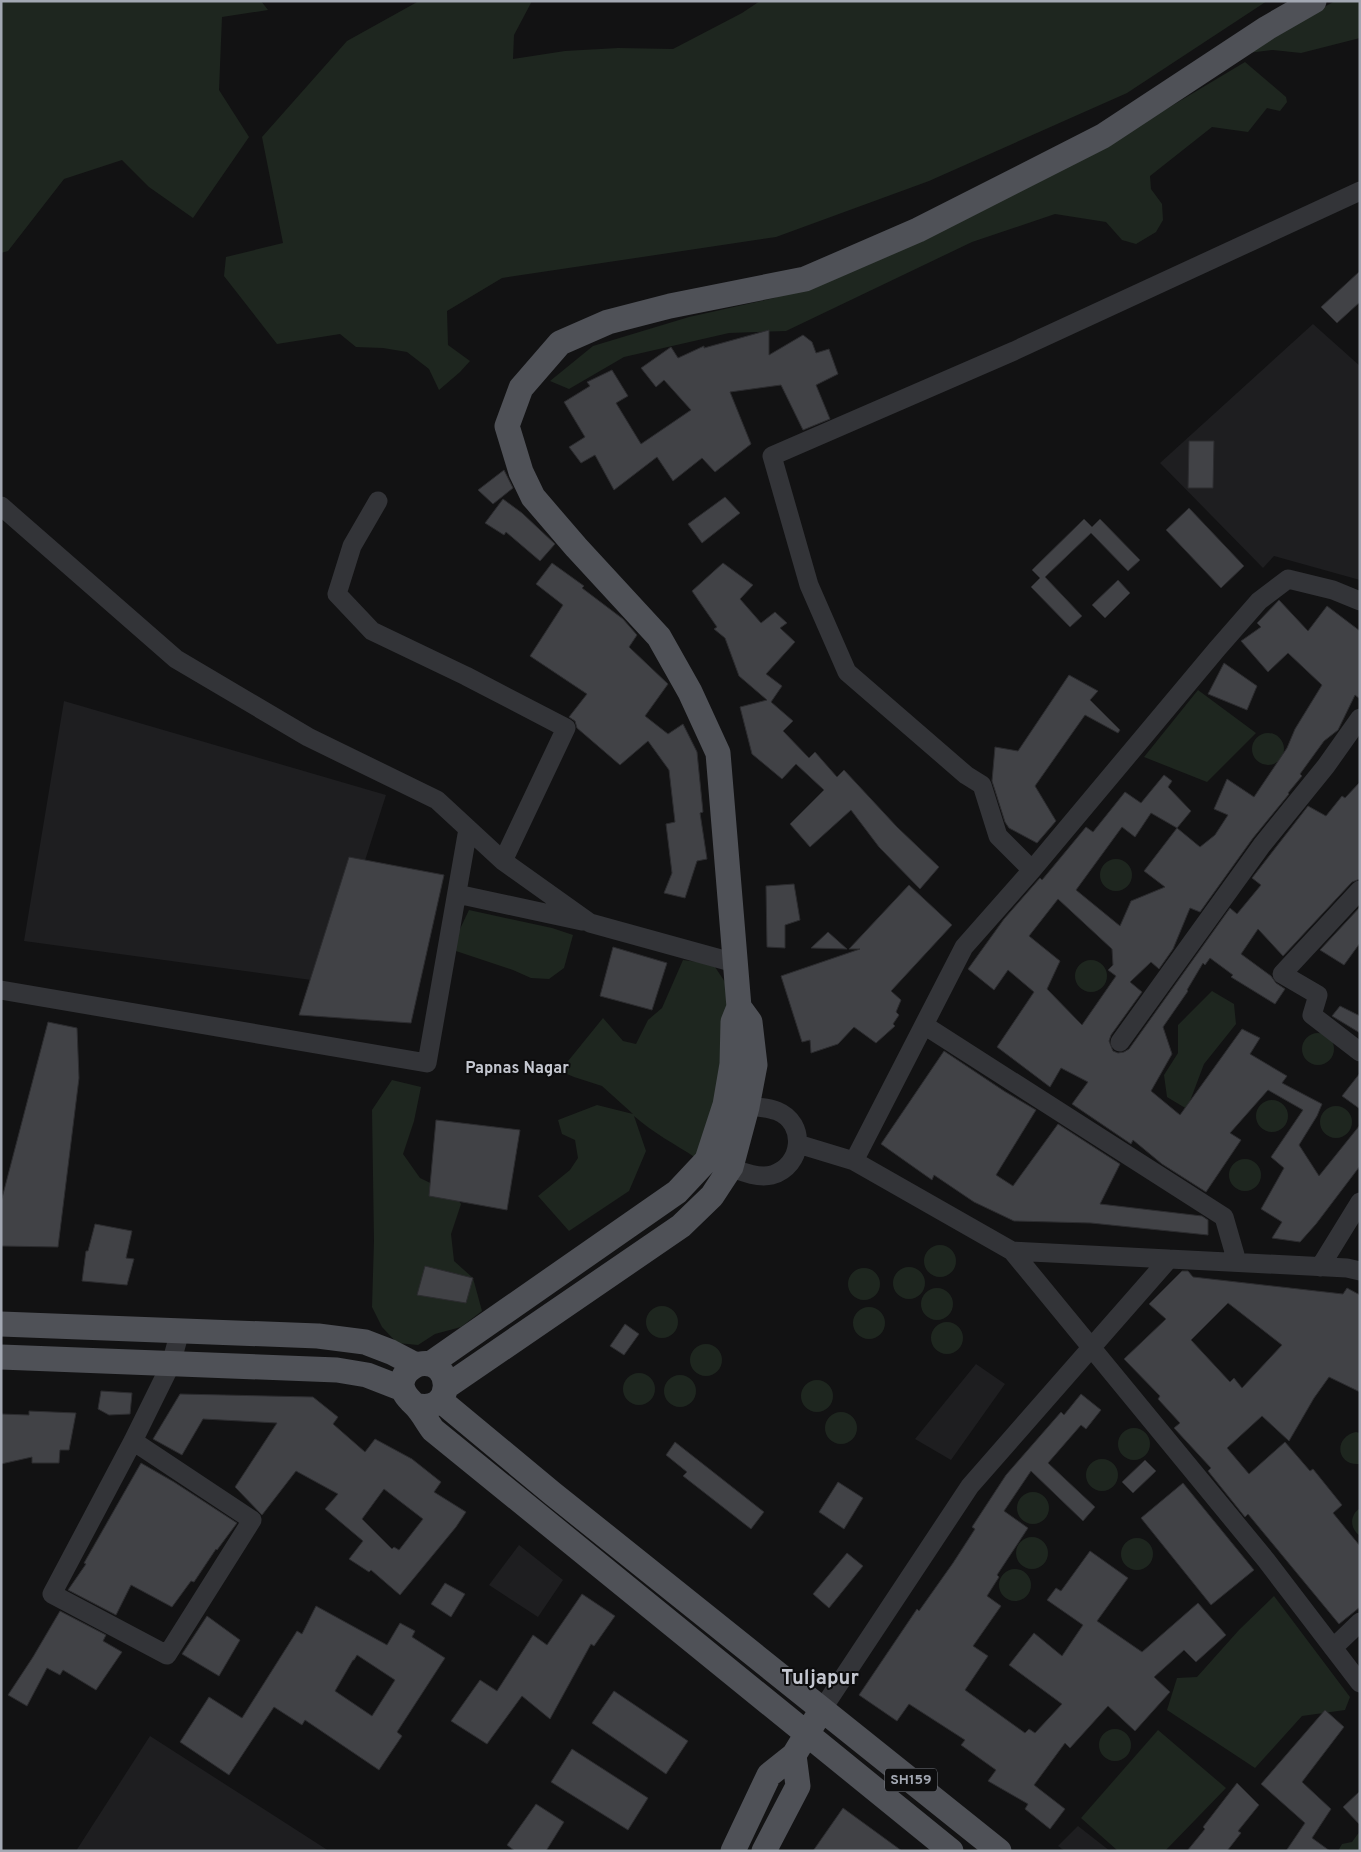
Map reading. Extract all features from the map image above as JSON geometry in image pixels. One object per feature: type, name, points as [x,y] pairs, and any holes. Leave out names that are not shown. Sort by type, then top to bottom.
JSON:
[{"type":"main road","points":[[808,1733],[433,1430],[409,1397],[405,1375],[423,1365],[677,1192],[707,1160],[736,1106],[755,1064],[750,1022],[740,1007],[718,753],[690,692],[659,637],[533,497],[520,472],[507,426],[521,388],[560,343],[608,322],[670,306],[805,280],[918,230],[1104,136],[1267,28],[1314,1]]},
{"type":"main road","points":[[1,1357],[337,1370],[367,1375],[428,1406],[443,1393],[681,1226],[712,1196],[731,1167],[736,1106]]},
{"type":"main road","points":[[1,1324],[318,1336],[365,1342],[423,1365],[437,1368],[442,1373],[443,1393],[624,1551],[823,1708],[794,1755],[769,1775],[733,1851]]},
{"type":"main road","points":[[608,1570],[624,1551]]},
{"type":"main road","name":"SH159","points":[[823,1708],[999,1851]]},
{"type":"main road","name":"SH159","points":[[808,1733],[951,1851]]},
{"type":"main road","points":[[764,1851],[798,1786],[794,1755]]},
{"type":"street","points":[[1032,870],[998,836],[982,785],[966,775],[847,672],[809,585],[772,456],[1014,351],[1360,191]]},
{"type":"street","points":[[378,501],[352,546],[337,594],[372,631],[466,676],[566,728],[503,861]]},
{"type":"street","points":[[1,506],[176,659],[308,737],[437,800],[503,861],[590,923]]},
{"type":"street","points":[[854,1161],[964,947],[1032,870],[1259,601],[1288,578],[1333,590],[1360,601]]},
{"type":"street","points":[[1120,1042],[1262,845],[1326,766],[1360,718]]},
{"type":"street","points":[[1,990],[427,1063],[468,829]]},
{"type":"street","points":[[1360,890],[1282,974],[1318,995],[1312,1015],[1360,1052]]},
{"type":"street","points":[[457,894],[590,923],[735,963]]},
{"type":"street","points":[[924,1025],[1224,1217],[1235,1255]]},
{"type":"street","points":[[707,1160],[749,1174],[771,1175],[790,1165],[796,1155],[797,1133],[793,1123],[785,1115],[776,1110],[736,1106]]},
{"type":"street","points":[[798,1144],[854,1161],[1012,1251],[1266,1560],[1360,1683]]},
{"type":"street","points":[[1320,1267],[1360,1202]]},
{"type":"street","points":[[1012,1251],[1347,1268],[1360,1271]]},
{"type":"street","points":[[823,1708],[970,1486],[1169,1259]]},
{"type":"street","points":[[133,1441],[252,1520],[168,1655],[52,1594],[133,1441],[171,1364],[180,1332]]},
{"type":"street","points":[[1333,1648],[1360,1622]]},
{"type":"shaded area","points":[[1,1],[261,1],[268,10],[222,17],[219,90],[249,137],[193,218],[149,187],[122,160],[64,179],[8,251],[1,253]]},
{"type":"shaded area","points":[[419,1],[532,1],[514,35],[513,59],[565,51],[618,48],[673,49],[742,13],[760,1],[1267,1],[1127,93],[929,181],[776,237],[502,278],[447,311],[448,345],[470,361],[439,390],[429,369],[407,352],[383,348],[356,347],[340,334],[277,344],[224,276],[226,257],[283,243],[262,137],[347,41]]},
{"type":"shaded area","points":[[1335,1],[1360,1],[1360,38],[1301,53],[1273,50],[1240,54]]},
{"type":"shaded area","points":[[1245,62],[1286,97],[1287,102],[1280,111],[1267,108],[1248,132],[1212,127],[1150,176],[1151,189],[1162,204],[1163,220],[1156,232],[1136,244],[1122,240],[1106,222],[1055,214],[972,242],[786,331],[729,333],[624,357],[569,389],[550,381],[593,346],[689,317],[774,298],[823,279],[1138,126]]},
{"type":"shaded area","points":[[1313,324],[1360,366],[1360,580],[1274,556],[1263,568],[1160,463]]},
{"type":"shaded area","points":[[1198,690],[1256,733],[1207,782],[1144,757]]},
{"type":"shaded area","points":[[64,701],[386,795],[326,982],[24,941]]},
{"type":"shaded area","points":[[1268,733],[1274,734],[1279,738],[1283,743],[1283,755],[1279,760],[1274,764],[1268,765],[1262,764],[1257,760],[1253,755],[1252,749],[1253,743],[1257,738],[1262,734]]},
{"type":"shaded area","points":[[1116,859],[1122,860],[1127,864],[1131,869],[1131,881],[1127,886],[1122,890],[1116,891],[1110,890],[1105,886],[1101,881],[1100,875],[1101,869],[1105,864],[1110,860]]},
{"type":"shaded area","points":[[469,910],[552,928],[573,935],[564,968],[549,979],[531,978],[447,948],[460,929]]},
{"type":"shaded area","points":[[683,960],[713,964],[735,997],[725,1081],[696,1158],[656,1133],[634,1116],[646,1151],[629,1191],[569,1231],[538,1196],[570,1170],[578,1158],[575,1140],[562,1134],[558,1120],[597,1105],[633,1114],[602,1086],[560,1071],[603,1018],[623,1041],[636,1044],[648,1020],[662,1008]]},
{"type":"shaded area","points":[[1091,960],[1097,961],[1102,965],[1106,970],[1106,982],[1102,987],[1097,991],[1091,992],[1085,991],[1080,987],[1076,982],[1075,976],[1076,970],[1080,965],[1085,961]]},
{"type":"shaded area","points":[[1212,991],[1234,1004],[1236,1024],[1204,1064],[1187,1109],[1167,1097],[1164,1075],[1178,1053],[1178,1025]]},
{"type":"shaded area","points":[[1318,1033],[1324,1034],[1329,1038],[1333,1043],[1333,1055],[1329,1060],[1324,1064],[1318,1065],[1312,1064],[1307,1060],[1303,1055],[1302,1049],[1303,1043],[1307,1038],[1312,1034]]},
{"type":"shaded area","points":[[392,1080],[421,1087],[414,1121],[403,1154],[420,1178],[455,1195],[461,1204],[451,1234],[454,1261],[473,1278],[482,1311],[461,1327],[435,1334],[418,1345],[397,1343],[382,1327],[372,1307],[374,1241],[372,1110]]},
{"type":"shaded area","points":[[1272,1100],[1278,1101],[1283,1105],[1287,1110],[1287,1122],[1283,1127],[1278,1131],[1272,1132],[1266,1131],[1261,1127],[1257,1122],[1256,1116],[1257,1110],[1261,1105],[1266,1101]]},
{"type":"shaded area","points":[[1336,1106],[1342,1107],[1347,1111],[1351,1116],[1351,1128],[1347,1133],[1342,1137],[1336,1138],[1330,1137],[1325,1133],[1321,1128],[1320,1122],[1321,1116],[1325,1111],[1330,1107]]},
{"type":"shaded area","points":[[1245,1159],[1251,1160],[1256,1164],[1260,1169],[1260,1181],[1256,1186],[1251,1190],[1245,1191],[1239,1190],[1234,1186],[1230,1181],[1229,1175],[1230,1169],[1234,1164],[1239,1160]]},
{"type":"shaded area","points":[[940,1245],[946,1246],[951,1250],[955,1255],[955,1267],[951,1272],[946,1276],[940,1277],[934,1276],[929,1272],[925,1267],[924,1261],[925,1255],[929,1250],[934,1246]]},
{"type":"shaded area","points":[[909,1267],[915,1268],[920,1272],[924,1277],[924,1289],[920,1294],[915,1298],[909,1299],[903,1298],[898,1294],[894,1289],[893,1283],[894,1277],[898,1272],[903,1268]]},
{"type":"shaded area","points":[[864,1268],[870,1269],[875,1273],[879,1278],[879,1290],[875,1295],[870,1299],[864,1300],[858,1299],[853,1295],[849,1290],[848,1284],[849,1278],[853,1273],[858,1269]]},
{"type":"shaded area","points":[[937,1288],[943,1289],[948,1293],[952,1298],[952,1310],[948,1315],[943,1319],[937,1320],[931,1319],[926,1315],[922,1310],[921,1304],[922,1298],[926,1293],[931,1289]]},
{"type":"shaded area","points":[[662,1306],[668,1307],[673,1311],[677,1316],[677,1328],[673,1333],[668,1337],[662,1338],[656,1337],[651,1333],[647,1328],[646,1322],[647,1316],[651,1311],[656,1307]]},
{"type":"shaded area","points":[[869,1307],[875,1308],[880,1312],[884,1317],[884,1329],[880,1334],[875,1338],[869,1339],[863,1338],[858,1334],[854,1329],[853,1323],[854,1317],[858,1312],[863,1308]]},
{"type":"shaded area","points":[[947,1322],[953,1323],[958,1327],[962,1332],[962,1344],[958,1349],[953,1353],[947,1354],[941,1353],[936,1349],[932,1344],[931,1338],[932,1332],[936,1327],[941,1323]]},
{"type":"shaded area","points":[[706,1344],[712,1345],[717,1349],[721,1354],[721,1366],[717,1371],[712,1375],[706,1376],[700,1375],[695,1371],[691,1366],[690,1360],[691,1354],[695,1349],[700,1345]]},
{"type":"shaded area","points":[[976,1364],[1005,1384],[951,1460],[915,1439]]},
{"type":"shaded area","points":[[639,1373],[645,1374],[650,1378],[654,1383],[654,1395],[650,1400],[645,1404],[639,1405],[633,1404],[628,1400],[624,1395],[623,1389],[624,1383],[628,1378],[633,1374]]},
{"type":"shaded area","points":[[680,1375],[686,1376],[691,1380],[695,1385],[695,1397],[691,1402],[686,1406],[680,1407],[674,1406],[669,1402],[665,1397],[664,1391],[665,1385],[669,1380],[674,1376]]},
{"type":"shaded area","points":[[817,1380],[823,1381],[828,1385],[832,1390],[832,1402],[828,1407],[823,1411],[817,1412],[811,1411],[806,1407],[802,1402],[801,1396],[802,1390],[806,1385],[811,1381]]},
{"type":"shaded area","points":[[841,1412],[847,1413],[852,1417],[856,1422],[856,1434],[852,1439],[847,1443],[841,1444],[835,1443],[830,1439],[826,1434],[825,1428],[826,1422],[830,1417],[835,1413]]},
{"type":"shaded area","points":[[1134,1428],[1140,1429],[1145,1433],[1149,1438],[1149,1450],[1145,1455],[1140,1459],[1134,1460],[1128,1459],[1123,1455],[1119,1450],[1118,1444],[1119,1438],[1123,1433],[1128,1429]]},
{"type":"shaded area","points":[[1356,1432],[1360,1433],[1360,1464],[1346,1461],[1340,1451],[1344,1439]]},
{"type":"shaded area","points":[[1102,1459],[1108,1460],[1113,1464],[1117,1469],[1117,1481],[1113,1486],[1108,1490],[1102,1491],[1096,1490],[1091,1486],[1087,1481],[1086,1475],[1087,1469],[1091,1464],[1096,1460]]},
{"type":"shaded area","points":[[1033,1492],[1039,1493],[1044,1497],[1048,1502],[1048,1514],[1044,1519],[1039,1523],[1033,1524],[1027,1523],[1022,1519],[1018,1514],[1017,1508],[1018,1502],[1022,1497],[1027,1493]]},
{"type":"shaded area","points":[[1360,1508],[1360,1536],[1356,1533],[1352,1522],[1354,1514]]},
{"type":"shaded area","points":[[1032,1537],[1038,1538],[1043,1542],[1047,1547],[1047,1559],[1043,1564],[1038,1568],[1032,1569],[1026,1568],[1021,1564],[1017,1559],[1016,1553],[1017,1547],[1021,1542],[1026,1538]]},
{"type":"shaded area","points":[[1137,1538],[1143,1539],[1148,1543],[1152,1548],[1152,1560],[1148,1565],[1143,1569],[1137,1570],[1131,1569],[1126,1565],[1122,1560],[1121,1554],[1122,1548],[1126,1543],[1131,1539]]},
{"type":"shaded area","points":[[519,1545],[563,1580],[538,1617],[489,1585]]},
{"type":"shaded area","points":[[1015,1569],[1021,1570],[1026,1574],[1030,1579],[1030,1591],[1026,1596],[1021,1600],[1015,1601],[1009,1600],[1004,1596],[1000,1591],[999,1585],[1000,1579],[1004,1574],[1009,1570]]},
{"type":"shaded area","points":[[1274,1596],[1350,1697],[1345,1710],[1302,1716],[1255,1768],[1167,1710],[1177,1678],[1197,1677],[1239,1630]]},
{"type":"shaded area","points":[[1115,1729],[1121,1730],[1126,1734],[1130,1739],[1130,1751],[1126,1756],[1121,1760],[1115,1761],[1109,1760],[1104,1756],[1100,1751],[1099,1745],[1100,1739],[1104,1734],[1109,1730]]},
{"type":"shaded area","points":[[1158,1730],[1226,1788],[1165,1851],[1118,1851],[1081,1818]]},
{"type":"shaded area","points":[[150,1736],[329,1851],[76,1851]]},
{"type":"shaded area","points":[[1078,1826],[1110,1851],[1065,1851],[1058,1846]]},
{"type":"shaded area","points":[[1360,1831],[1360,1851],[1338,1851],[1342,1844],[1352,1842]]},
{"type":"building","points":[[1360,271],[1360,302],[1337,323],[1321,307]]},
{"type":"building","points":[[769,330],[769,355],[803,335],[812,342],[816,353],[829,349],[838,374],[816,385],[830,419],[803,430],[781,385],[730,392],[751,444],[715,472],[702,458],[673,481],[657,457],[614,490],[595,455],[581,463],[569,447],[585,437],[564,402],[590,386],[587,382],[612,370],[628,396],[616,403],[641,444],[691,410],[664,380],[656,387],[641,368],[671,347],[678,358],[704,346],[704,348]]},
{"type":"building","points":[[1189,441],[1214,441],[1213,488],[1188,488]]},
{"type":"building","points":[[504,470],[513,488],[493,504],[478,490]]},
{"type":"building","points":[[725,497],[740,513],[702,543],[688,524]]},
{"type":"building","points":[[503,499],[522,513],[555,544],[540,561],[506,532],[504,535],[485,523]]},
{"type":"building","points":[[1189,508],[1244,566],[1221,588],[1166,530]]},
{"type":"building","points":[[1084,519],[1092,527],[1100,519],[1140,560],[1128,571],[1091,533],[1045,577],[1082,616],[1070,627],[1031,587],[1040,578],[1032,570]]},
{"type":"building","points":[[552,563],[584,586],[582,588],[623,619],[637,635],[629,647],[668,684],[645,716],[668,734],[683,724],[697,752],[703,812],[700,813],[707,859],[697,861],[685,898],[664,893],[672,873],[666,824],[675,822],[669,770],[648,741],[620,765],[577,728],[575,721],[569,717],[587,694],[530,656],[563,605],[536,584]]},
{"type":"building","points":[[723,563],[753,585],[740,599],[761,623],[775,612],[787,623],[780,628],[795,642],[766,674],[782,686],[771,702],[793,721],[783,731],[809,758],[815,752],[837,777],[844,770],[897,827],[939,867],[920,889],[879,847],[851,810],[810,847],[790,824],[824,790],[796,764],[782,779],[752,754],[740,707],[767,700],[739,676],[725,638],[714,629],[717,627],[692,591]]},
{"type":"building","points":[[1118,580],[1130,593],[1105,618],[1092,605]]},
{"type":"building","points":[[1279,600],[1308,631],[1327,606],[1360,631],[1360,699],[1355,695],[1338,730],[1324,741],[1300,774],[1302,776],[1289,794],[1253,838],[1200,912],[1190,908],[1173,949],[1159,969],[1151,962],[1130,982],[1142,992],[1111,1035],[1109,1041],[1113,1051],[1118,1053],[1129,1049],[1230,908],[1237,914],[1261,885],[1252,878],[1308,806],[1326,816],[1342,796],[1345,798],[1360,782],[1360,879],[1352,882],[1283,956],[1258,929],[1241,954],[1285,989],[1275,1004],[1231,977],[1233,975],[1210,958],[1205,965],[1203,963],[1188,991],[1163,1027],[1172,1054],[1151,1091],[1180,1115],[1242,1029],[1260,1038],[1250,1054],[1287,1076],[1282,1083],[1322,1104],[1317,1116],[1299,1145],[1319,1176],[1360,1125],[1360,1166],[1300,1242],[1272,1238],[1282,1222],[1261,1209],[1284,1168],[1271,1157],[1303,1110],[1268,1090],[1230,1133],[1241,1140],[1206,1192],[1162,1164],[1133,1140],[1131,1144],[1072,1104],[1088,1082],[1061,1068],[1050,1087],[997,1047],[1034,992],[1008,970],[994,990],[968,969],[1004,919],[1040,878],[1042,880],[1086,827],[1093,832],[1125,792],[1141,803],[1164,775],[1172,781],[1168,787],[1191,811],[1177,828],[1200,847],[1215,835],[1228,815],[1214,809],[1227,779],[1254,797],[1287,748],[1295,729],[1322,685],[1288,653],[1268,672],[1241,641],[1261,627],[1257,623]],"holes":[[[1151,813],[1177,828],[1144,871],[1165,887],[1131,901],[1120,926],[1076,890],[1122,827],[1135,837]],[[1058,899],[1112,949],[1113,965],[1108,970],[1116,976],[1082,1025],[1047,989],[1060,961],[1029,936]]]},
{"type":"building","points":[[1224,663],[1257,686],[1247,710],[1208,694]]},
{"type":"building","points":[[1069,675],[1098,691],[1090,700],[1120,730],[1118,733],[1085,715],[1035,786],[1056,821],[1037,843],[1009,828],[1005,822],[992,781],[995,747],[1018,751]]},
{"type":"building","points":[[349,857],[444,875],[411,1023],[299,1015]]},
{"type":"building","points":[[794,884],[800,920],[785,925],[785,948],[767,947],[766,886]]},
{"type":"building","points":[[909,885],[952,925],[891,991],[901,1000],[896,1012],[899,1015],[893,1024],[895,1026],[876,1043],[854,1027],[838,1044],[811,1053],[810,1040],[802,1042],[781,976],[860,949],[849,949]]},
{"type":"building","points":[[1360,907],[1360,943],[1344,965],[1320,950]]},
{"type":"building","points":[[828,932],[847,949],[811,948]]},
{"type":"building","points":[[613,947],[667,963],[652,1010],[600,996]]},
{"type":"building","points":[[1340,1006],[1360,1016],[1360,1033],[1332,1016]]},
{"type":"building","points":[[48,1022],[77,1028],[79,1078],[58,1247],[1,1246],[1,1202]]},
{"type":"building","points":[[944,1051],[1036,1110],[996,1175],[1013,1186],[1058,1124],[1120,1164],[1100,1204],[1202,1216],[1208,1220],[1208,1235],[1091,1223],[1014,1221],[974,1202],[934,1175],[932,1180],[881,1144]]},
{"type":"building","points":[[1360,1073],[1360,1109],[1342,1096]]},
{"type":"building","points":[[436,1120],[520,1130],[507,1210],[429,1196]]},
{"type":"building","points":[[95,1224],[132,1231],[126,1258],[134,1259],[127,1285],[82,1281],[86,1251],[88,1251]]},
{"type":"building","points":[[425,1266],[473,1278],[466,1303],[417,1295]]},
{"type":"building","points":[[1182,1271],[1188,1271],[1193,1277],[1343,1294],[1347,1288],[1360,1295],[1360,1392],[1329,1377],[1314,1398],[1289,1441],[1262,1416],[1227,1448],[1249,1474],[1285,1442],[1310,1471],[1313,1469],[1342,1505],[1333,1513],[1360,1546],[1360,1607],[1339,1624],[1248,1514],[1245,1517],[1208,1471],[1211,1468],[1174,1428],[1180,1423],[1158,1399],[1160,1396],[1124,1359],[1166,1319],[1149,1304]],"holes":[[[1228,1303],[1282,1345],[1242,1388],[1234,1378],[1230,1382],[1191,1340]]]},
{"type":"building","points":[[625,1324],[639,1334],[624,1355],[610,1346]]},
{"type":"building","points":[[101,1391],[132,1393],[130,1414],[109,1415],[98,1409]]},
{"type":"building","points":[[180,1394],[313,1397],[338,1417],[333,1424],[365,1452],[375,1439],[412,1459],[441,1482],[434,1492],[466,1512],[456,1527],[400,1595],[371,1570],[369,1572],[349,1559],[363,1541],[325,1509],[338,1494],[296,1471],[262,1515],[235,1487],[277,1423],[203,1419],[182,1455],[153,1439]],"holes":[[[384,1489],[423,1519],[399,1550],[394,1547],[392,1549],[362,1519]]]},
{"type":"building","points":[[1081,1394],[1101,1410],[1086,1429],[1081,1425],[1048,1463],[1095,1507],[1083,1521],[1031,1471],[1004,1511],[1028,1528],[997,1575],[999,1577],[987,1596],[1001,1606],[973,1646],[988,1656],[965,1690],[1025,1733],[1029,1729],[1035,1733],[1062,1704],[1009,1665],[1034,1633],[1062,1656],[1083,1625],[1047,1600],[1056,1588],[1061,1591],[1090,1551],[1128,1578],[1097,1621],[1142,1652],[1198,1603],[1226,1635],[1196,1662],[1184,1650],[1154,1677],[1170,1692],[1135,1731],[1108,1706],[1070,1748],[1065,1743],[1034,1785],[1065,1809],[1050,1829],[1025,1809],[1028,1804],[988,1781],[996,1770],[961,1745],[965,1740],[909,1704],[897,1721],[859,1695],[917,1609],[919,1611],[953,1563],[975,1529],[972,1527],[1006,1475],[1061,1412],[1064,1415]]},
{"type":"building","points":[[29,1411],[76,1413],[69,1450],[60,1450],[59,1463],[32,1463],[32,1457],[1,1464],[1,1414],[29,1415]]},
{"type":"building","points":[[675,1442],[764,1512],[751,1529],[683,1476],[687,1472],[666,1455]]},
{"type":"building","points":[[1145,1460],[1156,1471],[1133,1493],[1122,1482]]},
{"type":"building","points":[[141,1463],[237,1523],[216,1549],[194,1582],[191,1581],[172,1607],[131,1585],[116,1615],[68,1590],[86,1564],[84,1563]]},
{"type":"building","points":[[838,1482],[863,1498],[844,1529],[819,1512]]},
{"type":"building","points":[[1183,1483],[1254,1570],[1211,1605],[1141,1518]]},
{"type":"building","points":[[847,1553],[863,1566],[829,1608],[813,1594]]},
{"type":"building","points":[[445,1583],[465,1594],[451,1617],[431,1604]]},
{"type":"building","points":[[582,1594],[615,1616],[594,1646],[591,1644],[550,1719],[522,1696],[487,1744],[451,1721],[480,1680],[497,1691],[533,1635],[547,1645]]},
{"type":"building","points":[[316,1606],[387,1645],[400,1623],[415,1631],[412,1637],[445,1658],[397,1732],[402,1736],[379,1770],[305,1720],[302,1725],[274,1707],[229,1775],[180,1742],[209,1697],[242,1718],[297,1631],[302,1634]],"holes":[[[357,1655],[395,1680],[372,1716],[335,1691]]]},
{"type":"building","points":[[60,1611],[106,1635],[103,1641],[122,1652],[96,1690],[63,1670],[60,1675],[47,1668],[27,1706],[8,1695]]},
{"type":"building","points":[[207,1616],[240,1640],[219,1676],[182,1654]]},
{"type":"building","points":[[614,1691],[688,1741],[666,1774],[592,1723]]},
{"type":"building","points":[[1325,1710],[1344,1727],[1302,1782],[1331,1809],[1312,1838],[1330,1851],[1286,1851],[1305,1823],[1261,1784]]},
{"type":"building","points":[[572,1749],[648,1798],[628,1830],[551,1782]]},
{"type":"building","points":[[1237,1783],[1259,1805],[1238,1831],[1241,1833],[1227,1851],[1187,1851],[1205,1829],[1203,1827]]},
{"type":"building","points":[[1360,1791],[1360,1825],[1343,1807]]},
{"type":"building","points":[[536,1804],[564,1822],[546,1851],[515,1851],[507,1845]]},
{"type":"building","points":[[843,1808],[902,1851],[813,1851]]},
{"type":"district","name":"Papnas Nagar","points":[[517,1069]]},
{"type":"district","name":"Tuljapur","points":[[820,1679]]}]
